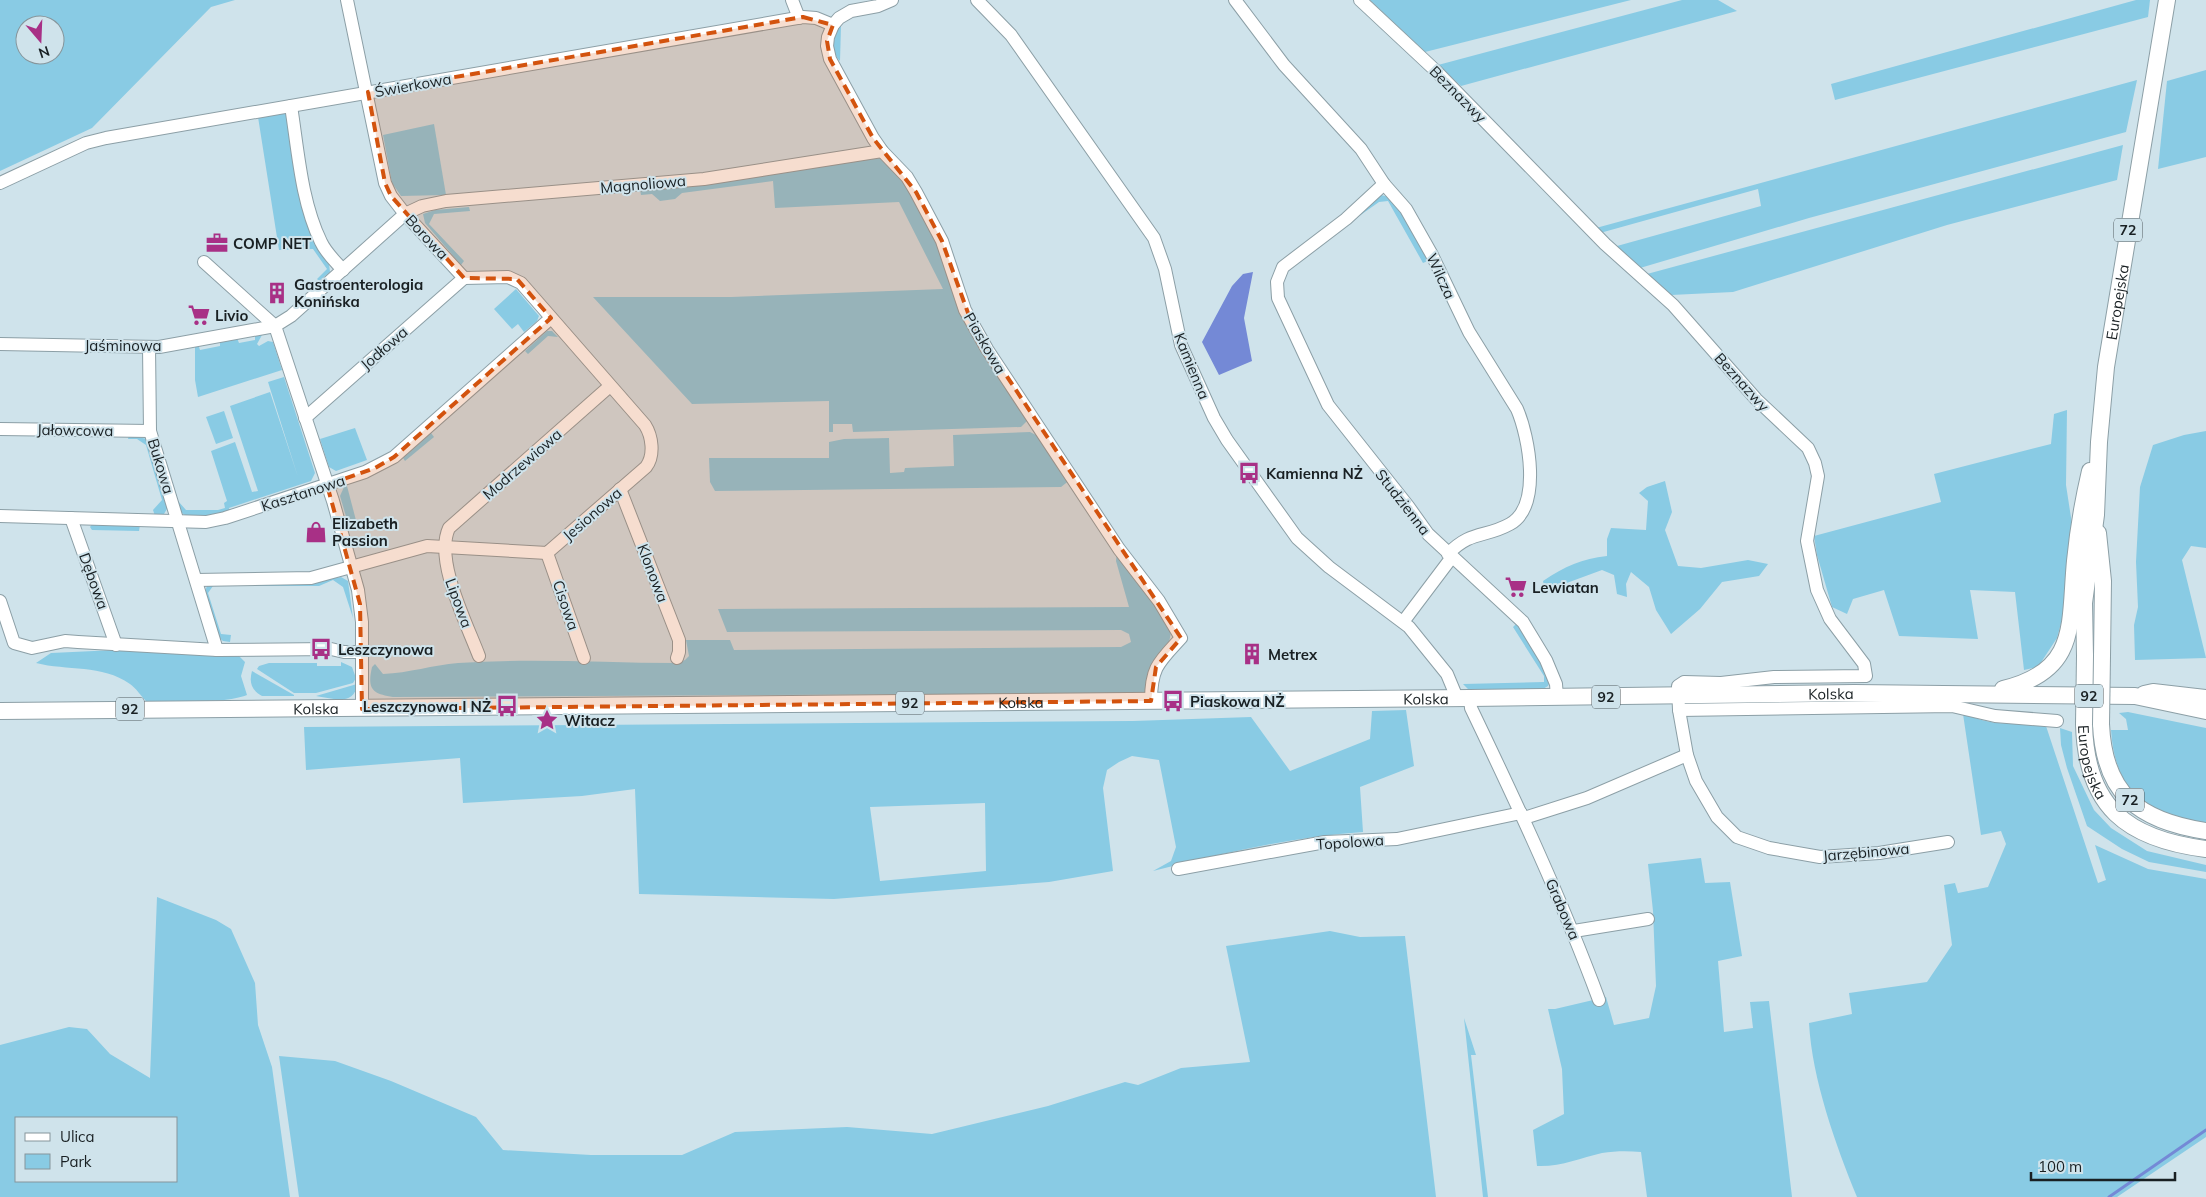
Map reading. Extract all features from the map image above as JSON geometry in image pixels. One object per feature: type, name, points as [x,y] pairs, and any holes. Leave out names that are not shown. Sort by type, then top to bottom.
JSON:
[{"type":"main road","name":"Europejska","points":[[2167,0],[2114,315],[2099,433],[2096,515],[2084,603],[2086,656],[2084,745],[2089,769],[2097,788],[2111,809],[2133,828],[2149,837],[2176,845],[2206,849]]},
{"type":"main road","name":"72","points":[[1977,694],[2034,680],[2049,668],[2066,642],[2070,624],[2079,522],[2099,433]]},
{"type":"main road","name":"Europejska","points":[[2096,515],[2103,581],[2102,746],[2110,770],[2122,791],[2142,811],[2161,821],[2206,830]]},
{"type":"main road","name":"92","points":[[2135,696],[2153,692],[2206,698]]},
{"type":"main road","name":"Kolska","points":[[0,711],[1557,697],[1679,703],[1854,693],[2135,696]]},
{"type":"main road","name":"92","points":[[2135,696],[2206,712]]},
{"type":"street","name":"Borowa","points":[[347,0],[368,92],[385,183],[391,196],[464,278]]},
{"type":"street","points":[[792,0],[799,18]]},
{"type":"street","points":[[833,25],[847,13],[878,6],[892,0]]},
{"type":"street","name":"Kamienna","points":[[976,0],[1012,34],[1154,238],[1165,269],[1182,344],[1214,418],[1232,448],[1303,545],[1347,581],[1403,622],[1418,637],[1463,698]]},
{"type":"street","name":"Wilcza","points":[[1234,0],[1284,65],[1361,149],[1384,184],[1406,209],[1468,332],[1517,409],[1525,432],[1530,474],[1528,494],[1521,515],[1502,528],[1464,539],[1403,622]]},
{"type":"street","name":"Beznazwy","points":[[1360,0],[1436,71],[1605,244],[1673,305],[1756,399],[1800,439],[1813,456],[1818,482],[1807,540],[1817,590],[1830,619],[1864,664],[1866,676],[1774,677],[1721,683],[1684,682],[1678,686],[1679,703]]},
{"type":"street","name":"Świerkowa","points":[[0,183],[93,141],[799,18],[812,18],[833,25]]},
{"type":"street","name":"Piaskowa","points":[[833,25],[827,41],[828,56],[882,151],[907,177],[916,192],[942,241],[965,310],[987,349],[1119,548],[1159,601],[1181,638],[1156,667],[1152,680],[1151,701]]},
{"type":"street","points":[[291,106],[305,191],[318,234],[326,250],[342,270]]},
{"type":"street","name":"Magnoliowa","points":[[406,214],[422,206],[440,202],[704,179],[882,151]]},
{"type":"street","name":"Studzienna","points":[[1384,184],[1346,219],[1283,267],[1279,274],[1276,289],[1278,298],[1328,405],[1428,534],[1529,629],[1552,673],[1557,697]]},
{"type":"street","points":[[275,326],[291,316],[406,214]]},
{"type":"street","points":[[204,262],[275,326],[328,485],[360,604],[362,709]]},
{"type":"street","points":[[464,278],[508,277],[517,280],[551,318]]},
{"type":"street","name":"Jodłowa","points":[[305,418],[464,278]]},
{"type":"street","name":"Jesionowa","points":[[548,553],[649,463],[651,454],[650,438],[644,424],[551,318]]},
{"type":"street","name":"Kasztanowa","points":[[0,516],[215,521],[328,485],[375,468],[394,457],[551,318]]},
{"type":"street","name":"Jaśminowa","points":[[0,344],[149,347],[275,326]]},
{"type":"street","name":"Bukowa","points":[[149,347],[150,431],[217,650]]},
{"type":"street","name":"Modrzewiowa","points":[[444,548],[445,539],[451,525],[610,386]]},
{"type":"street","name":"Jałowcowa","points":[[0,429],[150,431]]},
{"type":"street","name":"Klonowa","points":[[620,489],[679,640],[680,652],[677,658]]},
{"type":"street","name":"Dębowa","points":[[71,518],[116,645]]},
{"type":"street","points":[[196,580],[304,579],[427,546],[548,553]]},
{"type":"street","name":"Lipowa","points":[[444,548],[445,564],[479,656]]},
{"type":"street","name":"Cisowa","points":[[548,553],[584,658]]},
{"type":"street","points":[[0,601],[14,643],[32,648],[65,641],[217,650],[331,649],[344,652],[362,652]]},
{"type":"street","points":[[1463,698],[1471,708],[1523,816]]},
{"type":"street","points":[[1687,754],[1679,703],[1952,706],[1995,716],[2057,721]]},
{"type":"street","name":"Topolowa","points":[[1178,869],[1325,842],[1397,838],[1523,816],[1587,798],[1687,754]]},
{"type":"street","name":"Jarzębinowa","points":[[1687,754],[1696,781],[1713,812],[1737,837],[1769,848],[1820,857],[1879,854],[1948,842]]},
{"type":"street","name":"Grabowa","points":[[1523,816],[1574,931],[1600,1000]]},
{"type":"street","points":[[1574,931],[1648,918]]},
{"type":"highlighted area","points":[[803,17],[833,25],[827,41],[830,59],[873,138],[916,192],[942,241],[972,324],[1181,638],[1156,667],[1151,701],[362,709],[360,604],[327,485],[375,468],[394,457],[551,318],[517,279],[464,278],[391,196],[385,183],[368,92]]},
{"type":"green space","points":[[0,0],[235,0],[211,7],[92,128],[0,171]]},
{"type":"green space","points":[[1370,0],[1631,0],[1425,52]]},
{"type":"green space","points":[[1682,0],[1718,0],[1737,11],[1461,86],[1438,65]]},
{"type":"green space","points":[[2136,0],[2150,0],[2148,17],[1835,100],[1831,84]]},
{"type":"green space","points":[[841,25],[840,61],[835,53],[834,43]]},
{"type":"green space","points":[[2206,70],[2206,157],[2158,169],[2167,81]]},
{"type":"green space","points":[[2137,80],[2126,132],[1809,218],[1640,268],[1617,246],[1761,206],[1758,189],[1600,233],[1596,228]]},
{"type":"green space","points":[[289,112],[295,148],[332,262],[329,264],[330,272],[319,281],[317,279],[327,269],[313,249],[279,250],[258,117]]},
{"type":"green space","points":[[434,124],[446,195],[401,196],[392,183],[383,135]]},
{"type":"green space","points":[[2123,145],[2117,180],[1947,225],[1733,292],[1671,295],[1647,274]]},
{"type":"green space","points":[[880,158],[913,191],[949,270],[1029,419],[1021,427],[853,432],[852,424],[833,424],[833,432],[829,432],[829,401],[692,404],[593,297],[731,297],[943,289],[899,202],[775,208],[773,181],[682,193],[675,199],[660,201],[652,194],[641,195],[640,190]]},
{"type":"green space","points":[[1381,195],[1393,198],[1430,260],[1423,263],[1388,201],[1379,202],[1352,221]]},
{"type":"green space","points":[[469,207],[470,211],[434,214],[429,224],[464,261],[461,265],[425,223],[423,214],[435,210]]},
{"type":"green space","points":[[516,289],[539,316],[537,321],[524,332],[518,324],[512,329],[494,309]]},
{"type":"green space","points":[[547,331],[552,331],[558,337],[548,336],[528,354],[525,351]]},
{"type":"green space","points":[[262,335],[257,344],[259,346],[268,341],[273,342],[282,370],[198,397],[195,380],[195,347],[199,347],[200,350],[220,346],[220,342],[237,338],[239,343],[255,340],[255,336]]},
{"type":"green space","points":[[284,377],[315,473],[311,481],[229,508],[230,512],[219,515],[199,518],[182,513],[177,506],[172,491],[175,490],[178,501],[186,510],[218,510],[225,508],[224,503],[227,501],[211,451],[235,442],[252,492],[258,491],[230,406],[270,392],[298,477],[268,382]]},
{"type":"green space","points":[[2067,410],[2066,485],[2072,524],[2063,616],[2057,638],[2038,667],[2024,670],[2015,592],[1970,590],[1978,639],[1899,636],[1884,590],[1853,599],[1847,614],[1832,607],[1817,555],[1814,536],[1941,502],[1934,474],[2051,444],[2054,414]]},
{"type":"green space","points":[[224,411],[233,438],[216,444],[206,417]]},
{"type":"green space","points":[[355,428],[367,460],[336,471],[329,467],[320,439]]},
{"type":"green space","points":[[2206,431],[2206,548],[2191,546],[2182,560],[2206,658],[2135,660],[2134,625],[2138,607],[2136,562],[2140,487],[2153,445],[2184,435]]},
{"type":"green space","points":[[1030,432],[1042,438],[1070,480],[1061,487],[715,491],[710,482],[709,458],[829,458],[829,442],[844,439],[889,438],[890,473],[904,472],[905,468],[954,466],[953,435]]},
{"type":"green space","points":[[431,433],[434,437],[405,461],[403,458]]},
{"type":"green space","points":[[129,435],[147,439],[168,507],[164,514],[155,516],[153,510],[162,500],[146,445],[137,439],[128,439]]},
{"type":"green space","points":[[1665,481],[1672,512],[1665,530],[1678,566],[1701,568],[1748,560],[1768,564],[1759,576],[1722,582],[1700,609],[1671,634],[1656,610],[1649,587],[1631,572],[1626,584],[1627,597],[1617,594],[1614,575],[1602,570],[1545,591],[1543,581],[1559,571],[1582,561],[1607,556],[1607,539],[1611,528],[1646,530],[1648,501],[1639,493],[1647,487]]},
{"type":"green space","points":[[347,486],[358,528],[350,530],[340,496],[344,487]]},
{"type":"green space","points":[[92,524],[140,525],[139,531],[92,530],[90,527]]},
{"type":"green space","points":[[1117,551],[1159,608],[1171,632],[1169,643],[1147,678],[1145,693],[393,697],[376,692],[370,681],[372,667],[375,664],[383,674],[458,663],[540,661],[677,663],[689,656],[686,640],[730,640],[734,650],[1121,647],[1131,642],[1129,634],[1121,630],[727,632],[718,609],[1129,607],[1116,561]]},
{"type":"green space","points":[[335,576],[336,578],[341,577],[348,581],[353,618],[343,587],[333,580],[319,586],[213,586],[208,593],[221,634],[231,635],[230,642],[223,641],[217,636],[204,594],[207,586]]},
{"type":"green space","points":[[1515,620],[1526,633],[1550,681],[1548,686],[1543,689],[1469,690],[1463,684],[1544,682],[1544,676],[1513,627],[1516,624],[1513,622]]},
{"type":"green space","points":[[116,650],[191,654],[236,653],[245,662],[241,676],[247,695],[212,701],[146,701],[130,684],[108,673],[36,663],[51,653]]},
{"type":"green space","points":[[341,662],[352,667],[356,678],[353,683],[316,693],[294,693],[257,669],[259,666],[269,663],[317,663],[317,666],[341,666]]},
{"type":"green space","points":[[252,671],[294,696],[262,696],[255,691],[252,685]]},
{"type":"green space","points":[[357,684],[352,696],[347,698],[335,699],[316,696]]},
{"type":"green space","points":[[1406,710],[1414,766],[1360,787],[1363,832],[1336,834],[1257,847],[1153,871],[1171,861],[1176,847],[1159,760],[1132,756],[1107,770],[1103,788],[1113,871],[1049,882],[834,899],[639,894],[635,789],[582,796],[463,803],[460,758],[306,770],[304,727],[1133,721],[1251,717],[1290,771],[1370,739],[1372,711]],"holes":[[[985,803],[986,871],[880,881],[870,807]]]},
{"type":"green space","points":[[2128,712],[2206,728],[2206,824],[2172,818],[2157,811],[2145,803],[2126,784],[2116,759],[2111,730],[2128,730],[2126,719],[2119,713]]},
{"type":"green space","points":[[1963,714],[1980,720],[2046,726],[2098,883],[2106,880],[2095,845],[2148,869],[2206,879],[2206,1137],[2117,1197],[1857,1197],[1833,1134],[1815,1067],[1809,1023],[1852,1014],[1849,993],[1927,982],[1952,945],[1944,885],[1955,883],[1958,893],[1988,887],[2006,844],[2001,831],[1981,835]]},
{"type":"green space","points":[[2060,728],[2072,732],[2073,766],[2094,810],[2111,828],[2147,851],[2206,865],[2206,872],[2149,862],[2122,849],[2087,826],[2067,768],[2061,745]]},
{"type":"green space","points":[[1701,858],[1705,883],[1730,882],[1742,956],[1718,961],[1724,1032],[1753,1028],[1750,1002],[1769,1001],[1792,1197],[1647,1197],[1641,1152],[1607,1152],[1562,1164],[1537,1166],[1533,1130],[1564,1114],[1562,1069],[1548,1009],[1606,997],[1614,1025],[1649,1018],[1656,986],[1653,911],[1648,864]]},
{"type":"green space","points":[[157,897],[216,920],[231,929],[255,983],[258,1025],[272,1067],[290,1197],[0,1197],[0,1045],[69,1027],[87,1029],[110,1054],[150,1078]]},
{"type":"green space","points":[[1330,931],[1360,937],[1405,936],[1436,1197],[299,1197],[279,1056],[335,1061],[391,1081],[476,1117],[503,1150],[591,1155],[682,1155],[735,1132],[847,1127],[932,1134],[1048,1106],[1125,1082],[1138,1085],[1181,1068],[1250,1062],[1226,946]]},
{"type":"green space","points":[[1464,1018],[1476,1055],[1471,1055],[1488,1197],[1483,1197]]},
{"type":"water","points":[[1253,272],[1244,318],[1252,361],[1219,375],[1202,342],[1232,286],[1243,274]]},
{"type":"waterway","points":[[2109,1197],[2206,1130]]},
{"type":"place","name":"COMP NET","points":[[217,243]]},
{"type":"place","name":"Gastroenterologia Konińska","points":[[277,293]]},
{"type":"place","name":"Livio","points":[[199,315]]},
{"type":"place","name":"Kamienna NŻ","points":[[1249,473]]},
{"type":"place","name":"Elizabeth Passion","points":[[316,532]]},
{"type":"place","name":"Lewiatan","points":[[1516,587]]},
{"type":"place","name":"Leszczynowa","points":[[321,649]]},
{"type":"place","name":"Metrex","points":[[1252,654]]},
{"type":"place","name":"Piaskowa NŻ","points":[[1173,701]]},
{"type":"place","name":"Leszczynowa I NŻ","points":[[507,706]]},
{"type":"place","name":"Witacz","points":[[547,720]]}]
